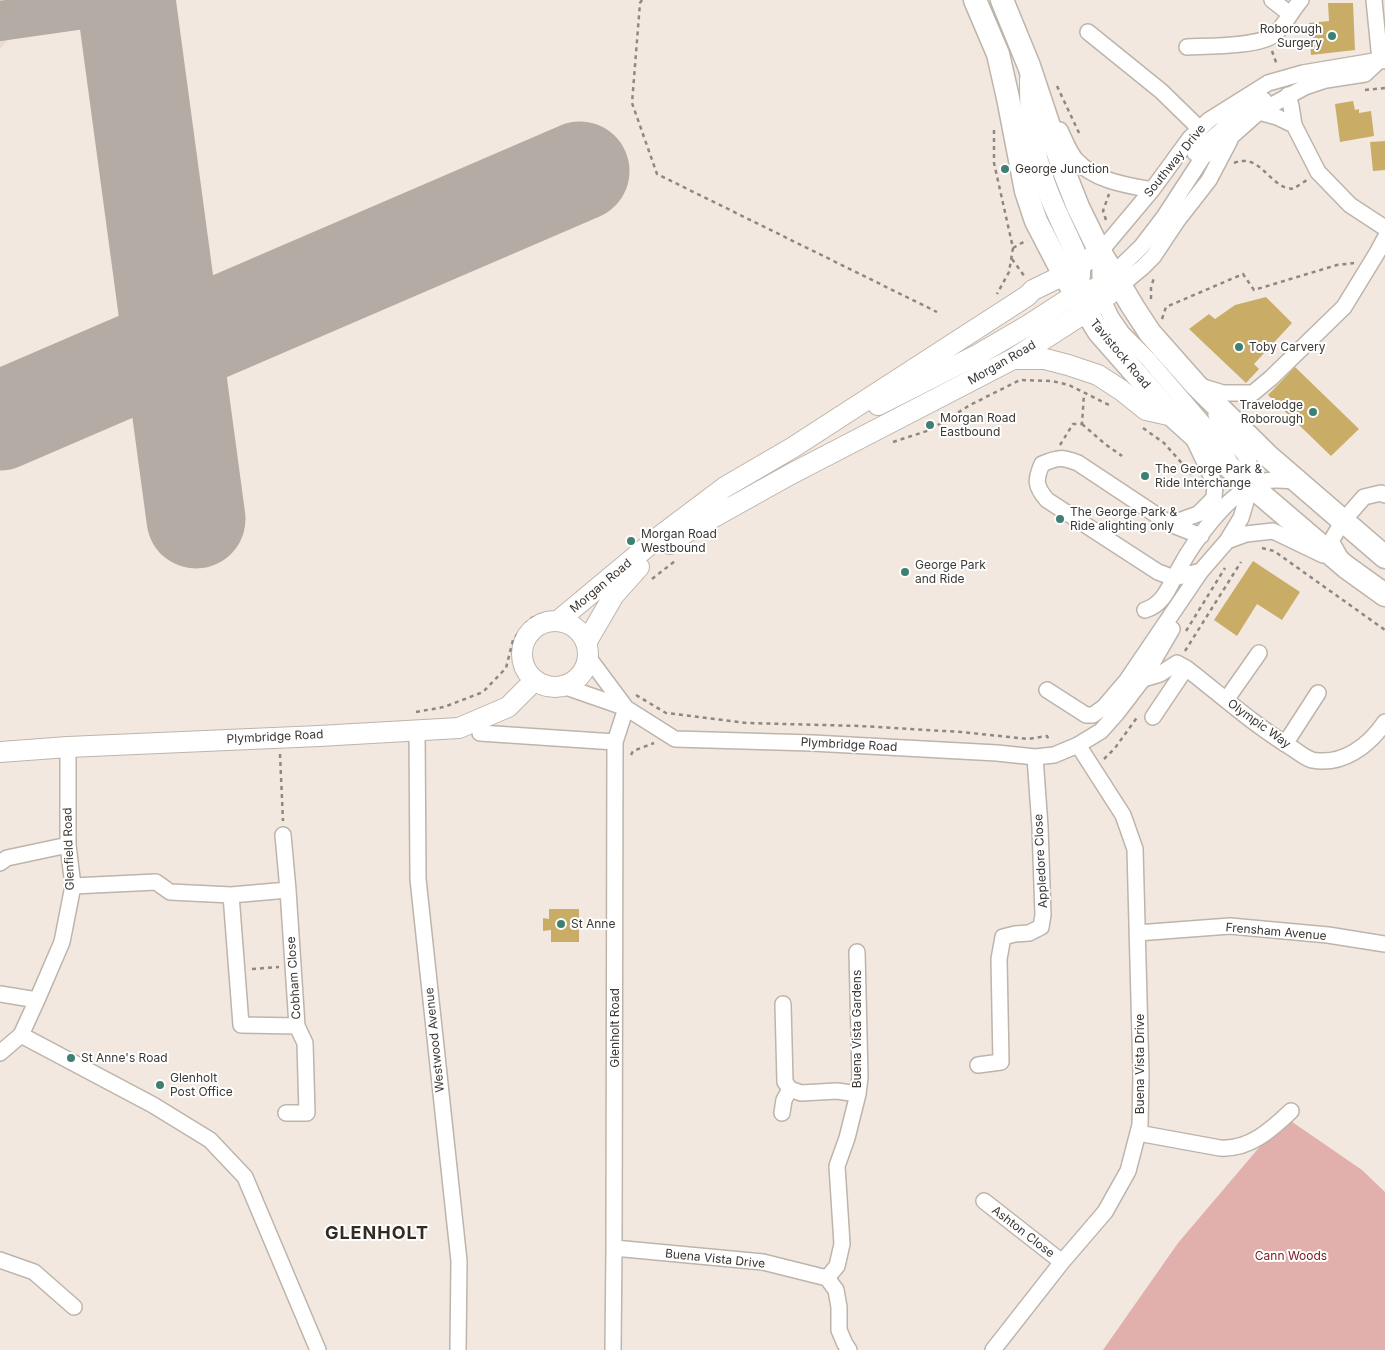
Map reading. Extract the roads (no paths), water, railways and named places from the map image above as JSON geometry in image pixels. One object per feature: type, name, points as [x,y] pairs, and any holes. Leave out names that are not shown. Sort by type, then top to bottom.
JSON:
[{"type":"highway","name":"Tavistock Road","points":[[975,0],[998,54],[1026,190],[1036,222],[1092,284],[1150,333],[1196,385],[1268,456],[1385,557]]},
{"type":"highway","name":"Tavistock Road","points":[[1002,0],[1029,66],[1065,174],[1078,207],[1100,252],[1092,284],[1099,332],[1173,416],[1346,567],[1385,595]]},
{"type":"main road","points":[[1029,66],[1031,120],[1040,170],[1050,198],[1092,284]]},
{"type":"main road","name":"Morgan Road","points":[[587,650],[614,595],[641,565],[687,532],[792,474],[1013,359],[1065,325],[1092,284]]},
{"type":"main road","name":"Morgan Road","points":[[558,621],[660,536],[724,486],[792,448],[979,354],[1092,284]]},
{"type":"main road","name":"Morgan Road","points":[[792,448],[1028,296],[1033,290],[1092,284]]},
{"type":"main road","points":[[1013,359],[1045,359],[1098,375],[1146,410],[1173,416]]},
{"type":"main road","points":[[558,621],[572,626],[581,634],[587,650],[585,668],[576,679],[564,686],[546,686],[535,680],[527,672],[523,661],[522,649],[527,636],[536,627],[547,622],[558,621]]},
{"type":"main road","name":"Plymbridge Road","points":[[0,752],[459,728],[508,707],[535,680]]},
{"type":"street","points":[[1272,0],[1290,14]]},
{"type":"street","points":[[1187,47],[1261,40],[1274,34],[1301,0]]},
{"type":"street","points":[[1047,690],[1086,715],[1093,715],[1104,707],[1126,680],[1205,566],[1227,541],[1241,518],[1244,479],[1221,444],[1148,359],[1122,333],[1092,284],[1143,267],[1153,257],[1177,221],[1209,180],[1232,136],[1259,112],[1305,87],[1326,80],[1365,74],[1382,60],[1374,0]]},
{"type":"street","points":[[1088,32],[1161,91],[1200,129]]},
{"type":"street","name":"Southway Drive","points":[[1100,252],[1164,175],[1190,138],[1209,120],[1268,83],[1303,73],[1382,60]]},
{"type":"street","points":[[1029,66],[1068,147],[1077,160],[1090,171],[1107,180],[1152,190]]},
{"type":"street","points":[[1164,175],[1182,164],[1245,110],[1264,100],[1280,95],[1288,96]]},
{"type":"street","points":[[1288,96],[1294,125],[1318,172],[1350,205],[1385,228]]},
{"type":"street","points":[[1259,112],[1277,117],[1294,125]]},
{"type":"street","points":[[1196,385],[1223,394],[1253,393],[1344,307],[1385,238]]},
{"type":"street","points":[[1145,610],[1154,607],[1163,598],[1192,546],[1252,470],[1248,460],[1196,385]]},
{"type":"street","points":[[1170,524],[1198,514],[1214,498],[1215,484],[1190,431]]},
{"type":"street","points":[[1201,536],[1170,524],[1078,463],[1065,458],[1055,458],[1042,464],[1037,476],[1038,489],[1047,500],[1158,572],[1174,578],[1205,566]]},
{"type":"street","points":[[1244,479],[1296,481]]},
{"type":"street","points":[[1346,567],[1330,541],[1364,497],[1381,493],[1385,495]]},
{"type":"street","points":[[1227,541],[1246,534],[1272,531],[1346,567]]},
{"type":"street","points":[[1078,745],[1101,731],[1118,713],[1142,679],[1203,582],[1205,566]]},
{"type":"street","points":[[587,650],[626,708]]},
{"type":"street","points":[[1226,700],[1259,653]]},
{"type":"street","points":[[1142,679],[1182,665]]},
{"type":"street","points":[[1153,717],[1182,665]]},
{"type":"street","name":"Olympic Way","points":[[1182,665],[1271,736],[1311,760],[1338,760],[1356,752],[1378,732],[1385,722]]},
{"type":"street","points":[[564,686],[626,708]]},
{"type":"street","points":[[1285,744],[1318,693]]},
{"type":"street","name":"Plymbridge Road","points":[[626,708],[675,739],[812,743],[997,753],[1035,757],[1054,755],[1078,745]]},
{"type":"street","name":"Glenholt Road","points":[[613,1350],[615,742],[626,708]]},
{"type":"street","name":"Westwood Avenue","points":[[417,729],[418,879],[460,1261],[458,1350]]},
{"type":"street","points":[[480,733],[615,742]]},
{"type":"street","name":"Buena Vista Drive","points":[[993,1350],[1062,1262],[1105,1212],[1128,1171],[1140,1125],[1141,1074],[1135,849],[1123,815],[1078,745]]},
{"type":"street","name":"Glenfield Road","points":[[0,1053],[21,1035],[62,942],[73,886],[68,845],[68,747]]},
{"type":"street","name":"Appledore Close","points":[[978,1065],[1001,1062],[999,959],[1003,937],[1029,933],[1041,927],[1043,915],[1040,826],[1035,757]]},
{"type":"street","name":"Cobham Close","points":[[231,895],[240,1025],[297,1026],[283,835]]},
{"type":"street","points":[[0,863],[7,858],[68,845]]},
{"type":"street","points":[[73,886],[156,882],[170,892],[231,895],[288,890]]},
{"type":"street","name":"Frensham Avenue","points":[[1137,933],[1230,926],[1328,935],[1385,944]]},
{"type":"street","name":"Buena Vista Gardens","points":[[826,1278],[837,1266],[842,1244],[837,1166],[847,1138],[858,1094],[860,1077],[857,952]]},
{"type":"street","points":[[0,994],[37,1000]]},
{"type":"street","points":[[783,1004],[785,1082],[790,1090],[801,1093],[837,1091],[858,1094]]},
{"type":"street","points":[[286,1113],[307,1113],[305,1043],[297,1026]]},
{"type":"street","points":[[21,1035],[153,1105],[210,1140],[246,1177],[318,1350]]},
{"type":"street","points":[[782,1113],[784,1100],[790,1090]]},
{"type":"street","points":[[1138,1133],[1231,1149],[1249,1143],[1265,1134],[1291,1111]]},
{"type":"street","name":"Ashton Close","points":[[984,1201],[1062,1262]]},
{"type":"street","name":"Buena Vista Drive","points":[[614,1248],[762,1262],[826,1278]]},
{"type":"street","points":[[0,1260],[34,1272],[74,1307]]},
{"type":"street","points":[[826,1278],[836,1290],[840,1307],[839,1330],[844,1344],[849,1350]]},
{"type":"place","name":"Roborough Surgery","points":[[1332,36]]},
{"type":"place","name":"George Junction","points":[[1005,169]]},
{"type":"place","name":"Toby Carvery","points":[[1239,347]]},
{"type":"place","name":"Travelodge Roborough","points":[[1313,412]]},
{"type":"place","name":"Morgan Road Eastbound","points":[[930,425]]},
{"type":"place","name":"The George Park & Ride Interchange","points":[[1145,476]]},
{"type":"place","name":"The George Park & Ride alighting only","points":[[1060,519]]},
{"type":"place","name":"Morgan Road Westbound","points":[[631,541]]},
{"type":"place","name":"George Park and Ride","points":[[905,572]]},
{"type":"place","name":"St Anne","points":[[561,924]]},
{"type":"place","name":"St Anne's Road","points":[[71,1058]]},
{"type":"place","name":"Glenholt Post Office","points":[[160,1085]]},
{"type":"district","name":"GLENHOLT","points":[[377,1234]]},
{"type":"park label","name":"Cann Woods","points":[[1291,1256]]}]
